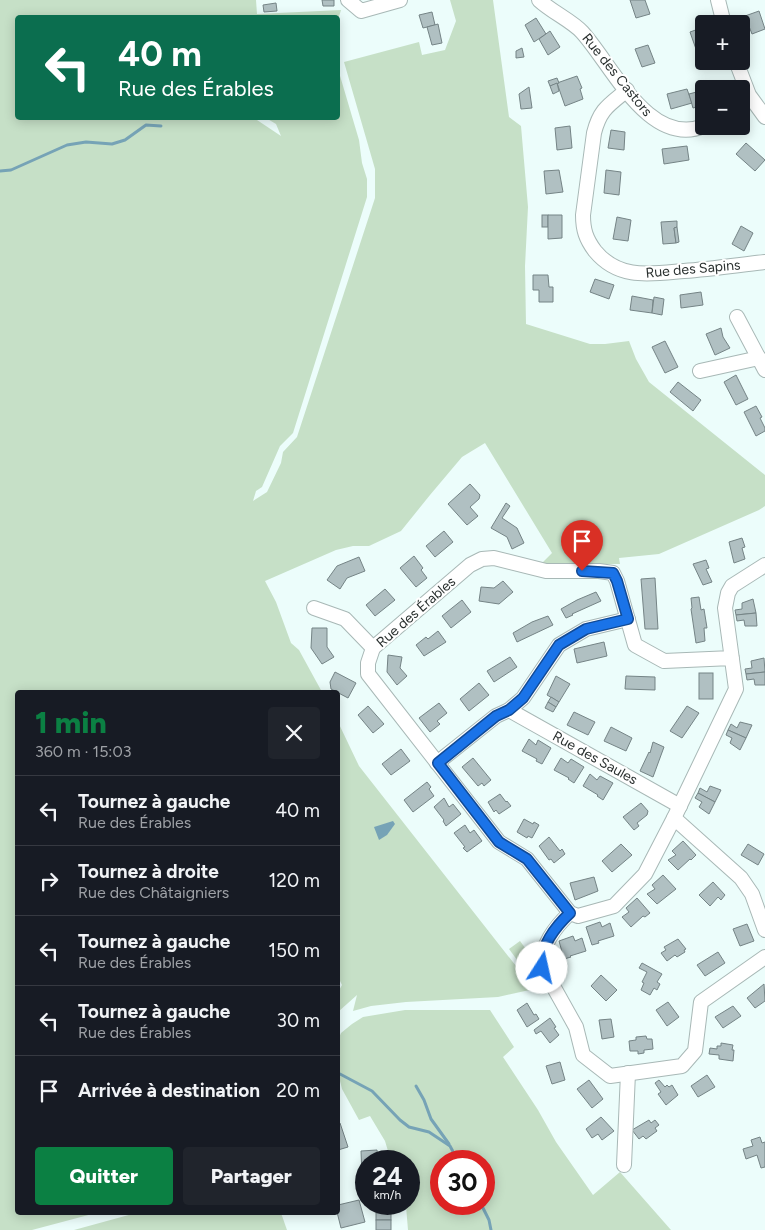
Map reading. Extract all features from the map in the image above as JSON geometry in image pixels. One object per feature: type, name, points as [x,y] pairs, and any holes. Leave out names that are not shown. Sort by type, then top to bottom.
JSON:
[{"type":"street","points":[[348,0],[361,11],[400,0]]},
{"type":"street","name":"Rue des Castors","points":[[539,0],[549,10],[581,31],[626,90],[654,120],[683,130],[695,129]]},
{"type":"street","points":[[718,0],[722,15]]},
{"type":"street","name":"Rue des Sapins","points":[[626,90],[604,109],[594,133],[583,215],[583,228],[588,242],[604,261],[613,267],[638,274],[718,268],[765,262]]},
{"type":"street","points":[[750,103],[765,117]]},
{"type":"street","points":[[700,371],[762,364],[737,317]]},
{"type":"street","name":"Rue des Érables","points":[[570,913],[527,859],[499,842],[368,674],[368,663],[373,648],[470,565],[482,559],[494,558],[546,571],[599,571],[613,573],[635,645],[664,661],[732,658]]},
{"type":"street","points":[[765,565],[732,586],[728,593],[725,608],[736,690],[645,874],[614,906],[578,916],[570,913],[558,924],[541,957],[542,968],[576,1027],[583,1055],[610,1076],[682,1066],[695,1051],[701,1002],[765,957]]},
{"type":"street","points":[[314,608],[345,619],[373,648]]},
{"type":"street","points":[[438,763],[496,716],[509,710],[523,698],[559,645],[586,629],[628,619]]},
{"type":"street","name":"Rue des Saules","points":[[509,710],[677,812],[741,878],[752,894],[765,930]]},
{"type":"street","points":[[624,1165],[628,1073]]},
{"type":"green space","points":[[0,0],[256,0],[257,14],[341,10],[340,15],[15,15],[15,120],[257,120],[281,136],[276,124],[269,120],[340,120],[340,76],[359,140],[362,163],[367,179],[367,197],[293,433],[280,446],[262,487],[256,491],[253,501],[267,492],[281,463],[283,452],[297,437],[375,198],[375,169],[344,62],[419,42],[422,55],[445,50],[456,21],[450,0],[493,0],[509,117],[521,126],[528,207],[525,266],[526,324],[590,344],[629,341],[636,359],[649,382],[765,475],[765,506],[659,554],[619,558],[620,564],[541,564],[552,553],[485,443],[462,457],[401,531],[369,546],[353,546],[336,550],[265,581],[276,602],[291,643],[299,650],[321,690],[15,690],[15,1215],[88,1215],[32,1230],[0,1230]]},
{"type":"green space","points":[[340,726],[359,766],[534,989],[498,997],[406,1002],[371,1006],[353,1011],[357,995],[340,1010],[340,988],[342,985],[340,981]]},
{"type":"green space","points":[[520,941],[534,960],[523,968],[509,949]]},
{"type":"green space","points":[[405,1010],[490,1010],[514,1047],[503,1057],[538,1110],[556,1142],[593,1195],[620,1172],[671,1230],[408,1230],[407,1215],[420,1215],[420,1150],[388,1150],[385,1141],[370,1116],[359,1120],[342,1089],[340,1081],[341,1033],[363,1017]]},
{"type":"green space","points":[[129,1215],[282,1215],[287,1230],[74,1230]]},
{"type":"water","points":[[393,821],[395,824],[387,835],[379,840],[374,827]]},
{"type":"building","points":[[322,0],[334,0],[334,6],[323,6]]},
{"type":"building","points":[[630,0],[645,0],[650,14],[636,18]]},
{"type":"building","points":[[276,3],[277,11],[264,12],[263,5]]},
{"type":"building","points":[[759,11],[765,29],[752,34],[750,15],[748,15]]},
{"type":"building","points":[[432,12],[435,25],[423,28],[419,15]]},
{"type":"building","points":[[536,18],[546,34],[534,42],[525,25]]},
{"type":"building","points":[[438,24],[442,43],[432,45],[427,27]]},
{"type":"building","points":[[695,30],[695,46],[690,32]]},
{"type":"building","points":[[550,31],[560,47],[548,55],[539,39]]},
{"type":"building","points":[[648,45],[655,63],[642,67],[635,49]]},
{"type":"building","points":[[522,48],[524,57],[516,58],[516,51]]},
{"type":"building","points":[[577,76],[582,88],[580,89],[583,99],[565,106],[557,83]]},
{"type":"building","points":[[557,78],[559,83],[550,86],[548,81]]},
{"type":"building","points":[[557,83],[559,91],[553,94],[550,86]]},
{"type":"building","points":[[529,87],[532,108],[521,109],[519,94]]},
{"type":"building","points":[[687,89],[692,103],[671,109],[667,94]]},
{"type":"building","points":[[695,92],[695,107],[693,108],[689,94]]},
{"type":"building","points":[[570,126],[572,148],[557,150],[555,128]]},
{"type":"building","points":[[611,130],[625,132],[624,150],[608,148]]},
{"type":"building","points":[[746,143],[765,160],[755,171],[736,154]]},
{"type":"building","points":[[687,146],[689,160],[664,164],[662,149]]},
{"type":"building","points":[[559,170],[563,192],[546,194],[544,171]]},
{"type":"building","points":[[606,170],[621,172],[619,195],[604,193]]},
{"type":"building","points":[[542,215],[548,215],[548,227],[542,227]]},
{"type":"building","points":[[548,215],[562,215],[562,238],[548,239]]},
{"type":"building","points":[[617,217],[631,220],[628,241],[613,239]]},
{"type":"building","points":[[677,221],[677,227],[674,228],[676,243],[663,244],[661,222]]},
{"type":"building","points":[[741,226],[753,233],[744,251],[732,244]]},
{"type":"building","points":[[677,227],[679,242],[676,243],[674,228]]},
{"type":"building","points":[[533,275],[548,275],[549,287],[553,287],[553,302],[539,302],[539,290],[533,290]]},
{"type":"building","points":[[595,279],[614,285],[609,299],[590,292]]},
{"type":"building","points":[[701,292],[703,305],[681,308],[680,295]]},
{"type":"building","points":[[632,296],[653,300],[652,313],[630,310]]},
{"type":"building","points":[[654,297],[664,299],[662,315],[652,313]]},
{"type":"building","points":[[721,328],[723,337],[730,348],[715,355],[706,334]]},
{"type":"building","points":[[665,341],[678,367],[665,373],[652,347]]},
{"type":"building","points":[[736,375],[748,399],[736,405],[724,382]]},
{"type":"building","points":[[678,382],[701,400],[693,411],[670,392]]},
{"type":"building","points":[[756,406],[762,417],[760,418],[765,431],[756,436],[744,412]]},
{"type":"building","points":[[470,484],[480,495],[479,499],[470,507],[478,516],[467,525],[448,504]]},
{"type":"building","points":[[506,503],[510,506],[502,518],[517,528],[524,543],[512,549],[507,537],[491,528]]},
{"type":"building","points":[[444,531],[453,542],[435,557],[426,546]]},
{"type":"building","points":[[742,538],[745,547],[742,548],[745,559],[734,563],[729,542]]},
{"type":"building","points":[[414,556],[423,568],[421,570],[427,578],[416,587],[400,568]]},
{"type":"building","points":[[359,557],[365,571],[347,578],[340,589],[327,580],[337,566]]},
{"type":"building","points":[[706,560],[709,568],[706,569],[712,582],[703,585],[693,564]]},
{"type":"building","points":[[655,578],[658,629],[645,629],[641,579]]},
{"type":"building","points":[[503,581],[513,592],[499,604],[479,601],[481,587],[494,588]]},
{"type":"building","points":[[385,589],[395,600],[375,616],[366,605]]},
{"type":"building","points":[[596,592],[601,601],[566,618],[561,609]]},
{"type":"building","points":[[699,597],[701,610],[704,609],[707,628],[704,628],[705,641],[696,643],[691,598]]},
{"type":"building","points":[[753,599],[756,613],[736,615],[735,610],[742,609],[742,603]]},
{"type":"building","points":[[462,600],[471,612],[451,628],[442,616]]},
{"type":"building","points":[[756,613],[757,626],[745,626],[744,620],[737,621],[736,615]]},
{"type":"building","points":[[548,616],[553,625],[517,642],[513,633],[532,622]]},
{"type":"building","points":[[312,628],[327,628],[327,647],[334,657],[322,664],[311,648]]},
{"type":"building","points":[[438,631],[446,642],[424,656],[416,645]]},
{"type":"building","points":[[604,642],[607,656],[577,663],[574,649]]},
{"type":"building","points":[[388,655],[402,657],[400,668],[407,676],[397,685],[387,672]]},
{"type":"building","points":[[510,657],[517,667],[494,682],[487,671]]},
{"type":"building","points":[[764,658],[765,672],[746,674],[745,669],[752,668],[751,661]]},
{"type":"building","points":[[335,672],[356,683],[348,698],[340,694],[340,690],[331,689],[330,682]]},
{"type":"building","points":[[765,672],[765,685],[755,685],[754,679],[747,680],[746,674]]},
{"type":"building","points":[[699,673],[713,673],[713,699],[699,699]]},
{"type":"building","points":[[556,676],[570,684],[559,702],[547,695]]},
{"type":"building","points":[[626,676],[655,677],[655,690],[625,689]]},
{"type":"building","points":[[479,683],[489,695],[469,711],[460,699]]},
{"type":"building","points":[[551,697],[559,702],[556,707],[548,702]]},
{"type":"building","points":[[548,702],[556,707],[553,712],[545,708]]},
{"type":"building","points":[[439,703],[447,713],[437,721],[440,724],[430,732],[419,718]]},
{"type":"building","points":[[368,706],[384,724],[373,733],[358,715]]},
{"type":"building","points":[[687,706],[699,713],[682,738],[670,731]]},
{"type":"building","points":[[574,712],[595,722],[588,735],[567,725]]},
{"type":"building","points":[[740,722],[752,725],[746,738],[728,730],[731,724],[737,728]]},
{"type":"building","points":[[611,727],[632,738],[626,751],[604,741]]},
{"type":"building","points":[[728,730],[746,738],[740,750],[730,743],[732,738],[726,735]]},
{"type":"building","points":[[529,739],[536,745],[538,740],[551,748],[542,764],[522,751]]},
{"type":"building","points":[[653,742],[664,747],[653,777],[640,771],[650,753]]},
{"type":"building","points":[[401,749],[410,761],[391,775],[382,764]]},
{"type":"building","points":[[473,758],[491,780],[484,786],[482,783],[478,786],[462,767]]},
{"type":"building","points":[[561,758],[568,763],[571,759],[584,767],[574,783],[554,770]]},
{"type":"building","points":[[590,774],[597,780],[600,776],[613,783],[603,800],[583,786]]},
{"type":"building","points":[[427,782],[434,796],[413,812],[404,800]]},
{"type":"building","points":[[710,786],[721,790],[715,802],[698,793],[700,788],[707,792]]},
{"type":"building","points":[[698,793],[715,802],[709,814],[699,807],[702,802],[695,798]]},
{"type":"building","points":[[500,794],[511,806],[499,814],[496,810],[494,812],[488,802]]},
{"type":"building","points":[[444,798],[449,807],[453,804],[461,814],[446,826],[444,820],[434,807]]},
{"type":"building","points":[[641,803],[648,811],[647,815],[637,823],[639,826],[634,830],[623,817]]},
{"type":"building","points":[[524,819],[539,825],[532,838],[528,836],[527,838],[517,832]]},
{"type":"building","points":[[465,825],[470,833],[474,830],[482,841],[467,852],[454,833]]},
{"type":"building","points":[[549,837],[560,851],[562,849],[565,854],[554,863],[551,859],[549,860],[539,846]]},
{"type":"building","points":[[683,841],[696,855],[678,870],[668,860],[676,855],[672,851]]},
{"type":"building","points":[[621,844],[632,855],[612,872],[602,861]]},
{"type":"building","points":[[748,844],[764,854],[758,865],[741,855]]},
{"type":"building","points":[[663,875],[676,889],[657,904],[647,894],[655,889],[652,885]]},
{"type":"building","points":[[594,877],[598,891],[575,900],[570,883]]},
{"type":"building","points":[[713,882],[725,895],[721,900],[718,897],[710,906],[699,895]]},
{"type":"building","points":[[637,898],[650,913],[645,917],[643,916],[631,927],[622,917],[629,912],[626,908]]},
{"type":"building","points":[[600,922],[602,927],[610,923],[614,936],[592,945],[586,927]]},
{"type":"building","points":[[747,924],[754,941],[740,946],[733,929]]},
{"type":"building","points":[[573,936],[575,941],[582,938],[586,951],[564,959],[559,941]]},
{"type":"building","points":[[678,939],[686,949],[684,950],[685,952],[677,957],[675,955],[667,961],[661,953],[666,950],[664,947]]},
{"type":"building","points":[[718,952],[725,963],[705,976],[697,965]]},
{"type":"building","points":[[642,963],[662,974],[657,982],[660,984],[657,990],[654,988],[650,995],[641,990],[644,983],[642,982],[647,972],[639,968]]},
{"type":"building","points":[[601,975],[617,990],[606,1001],[591,986]]},
{"type":"building","points":[[764,984],[765,1001],[755,1008],[747,998]]},
{"type":"building","points":[[668,1002],[679,1017],[667,1026],[656,1010]]},
{"type":"building","points":[[527,1003],[534,1015],[536,1014],[539,1019],[527,1027],[517,1010]]},
{"type":"building","points":[[733,1006],[741,1016],[723,1028],[715,1017]]},
{"type":"building","points":[[550,1018],[559,1035],[550,1043],[541,1031],[536,1034],[534,1030]]},
{"type":"building","points":[[611,1019],[614,1037],[602,1039],[599,1020]]},
{"type":"building","points":[[646,1036],[647,1039],[652,1039],[653,1049],[644,1050],[644,1053],[638,1054],[638,1051],[630,1051],[629,1041],[636,1040],[636,1037]]},
{"type":"building","points":[[721,1043],[733,1045],[733,1061],[719,1059],[719,1055],[709,1054],[710,1048],[717,1049],[717,1046],[721,1046]]},
{"type":"building","points":[[560,1062],[565,1080],[552,1084],[546,1066]]},
{"type":"building","points":[[707,1075],[715,1087],[698,1097],[691,1086]]},
{"type":"building","points":[[589,1080],[603,1099],[592,1108],[577,1089]]},
{"type":"building","points":[[659,1080],[665,1087],[672,1085],[678,1095],[666,1105],[658,1094],[661,1092],[655,1083]]},
{"type":"building","points":[[601,1117],[614,1131],[602,1140],[598,1134],[592,1138],[586,1129]]},
{"type":"building","points":[[649,1120],[651,1123],[655,1120],[659,1125],[655,1128],[657,1131],[646,1139],[643,1136],[639,1139],[632,1130]]},
{"type":"building","points":[[340,1123],[348,1147],[340,1149]]},
{"type":"building","points":[[760,1137],[762,1143],[765,1142],[765,1167],[761,1168],[757,1155],[746,1159],[743,1149],[753,1146],[751,1140]]},
{"type":"building","points":[[355,1201],[355,1215],[363,1215],[365,1222],[341,1228],[338,1215],[340,1215],[340,1205]]},
{"type":"building","points":[[376,1215],[391,1215],[391,1220],[376,1220]]},
{"type":"building","points":[[376,1220],[391,1220],[391,1230],[376,1230]]},
{"type":"waterway","points":[[0,171],[11,170],[67,145],[86,142],[112,144],[125,140],[146,125],[161,126]]},
{"type":"waterway","points":[[340,1074],[372,1091],[409,1127],[429,1132],[450,1146],[452,1150]]},
{"type":"waterway","points":[[416,1086],[431,1119],[449,1144]]},
{"type":"waterway","points":[[486,1215],[491,1230]]},
{"type":"route","points":[[542,968],[541,957],[545,947],[558,924],[570,913],[527,859],[499,842],[438,763],[496,716],[509,710],[523,698],[559,645],[586,629],[628,619],[613,573],[582,571]]}]
